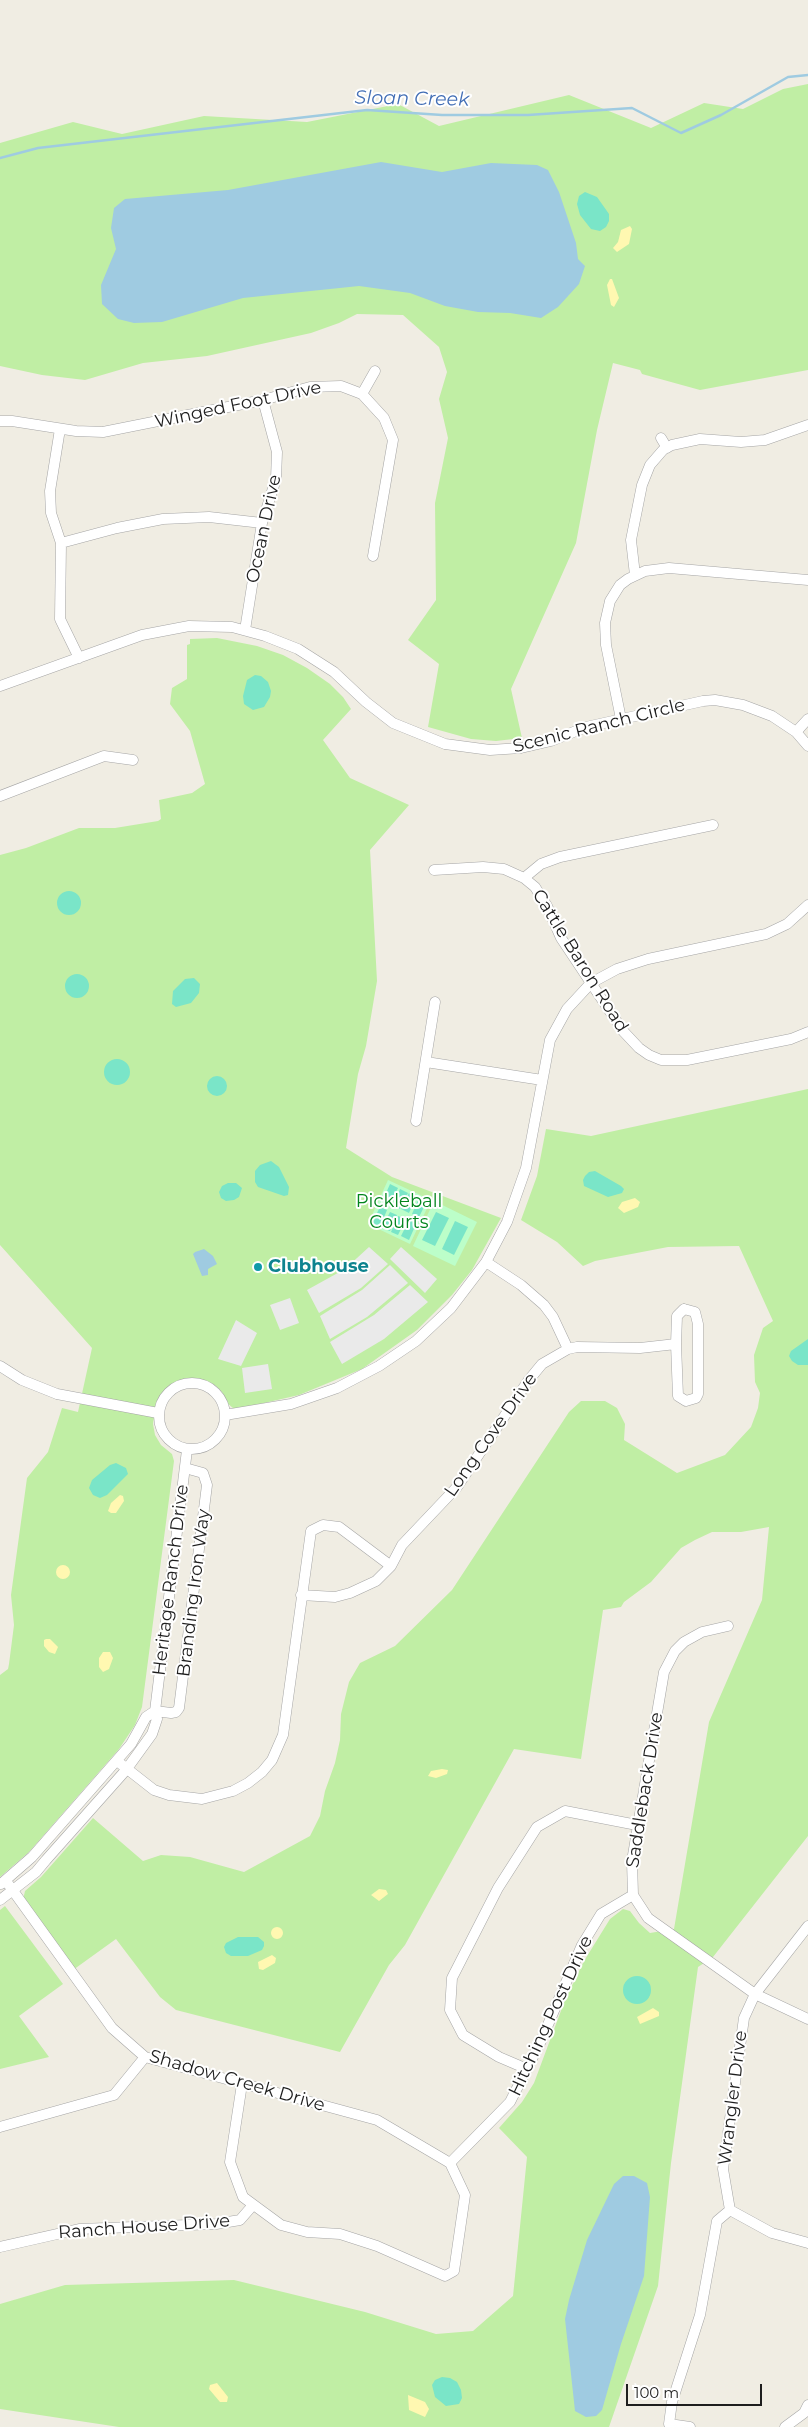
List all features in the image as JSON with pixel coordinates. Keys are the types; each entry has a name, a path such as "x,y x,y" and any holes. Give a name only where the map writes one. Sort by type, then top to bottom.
{"street":[{"path":"362,394 375,371"},
{"name":"Winged Foot Drive","path":"0,421 12,421 60,429 103,432 263,400 310,387 340,386 362,394 384,418 392,440 374,556"},
{"name":"Ocean Drive","path":"245,630 262,523 276,479 277,452 263,400"},
{"path":"635,575 631,540 642,485 650,466 667,448 700,439 740,442 765,440 808,425"},
{"path":"60,429 50,491 50,513 62,543 60,619 79,658"},
{"path":"661,438 667,448"},
{"path":"62,543 118,528 163,519 209,517 262,523"},
{"path":"621,719 606,645 605,623 607,610 615,592 635,575 645,571 669,568 808,580"},
{"name":"Scenic Ranch Circle","path":"0,686 142,635 174,628 206,626 245,630 298,649 334,672 366,702 394,723 445,744 490,750 520,748 551,741 586,727 715,700 759,709 796,732 808,746"},
{"path":"796,732 808,719"},
{"path":"0,796 104,756 133,760"},
{"path":"524,878 541,864 560,857 713,825"},
{"name":"Cattle Baron Road","path":"434,870 493,868 504,869 524,878 541,896 561,938 630,1040 649,1055 661,1060 687,1060 791,1038 808,1032"},
{"path":"225,1415 268,1409 320,1395 337,1388 379,1366 416,1341 451,1308 486,1262 507,1222 522,1182 531,1147 550,1040 570,1004 591,983 617,969 648,958 766,934 787,924 808,905"},
{"path":"416,1121 436,1002"},
{"path":"426,1062 542,1080"},
{"path":"486,1262 521,1286 544,1305 553,1317 568,1349"},
{"path":"690,1309 698,1317 698,1388 696,1398 691,1400 686,1401 678,1396 676,1344 677,1316 684,1310 690,1309"},
{"name":"Long Cove Drive","path":"301,1595 335,1597 350,1593 376,1581 391,1566 402,1545 457,1487 535,1370 542,1364 577,1346 640,1348 676,1344"},
{"path":"0,1366 22,1380 57,1394 158,1413"},
{"path":"198,1383 208,1387 217,1394 223,1404 225,1415 221,1434 214,1441 206,1447 187,1450 177,1447 162,1433 158,1413 161,1402 167,1393 176,1386 198,1383"},
{"name":"Heritage Ranch Drive","path":"0,1900 36,1872 126,1770 152,1734 157,1719 155,1711 187,1450"},
{"name":"Branding Iron Way","path":"155,1711 171,1713 176,1712 179,1708 206,1495 206,1478 203,1473 185,1468"},
{"path":"117,1761 126,1770 154,1790 169,1795 202,1799 233,1791 248,1783 262,1772 278,1748 286,1722 308,1539 311,1531 323,1525 339,1527 391,1566"},
{"name":"Saddleback Drive","path":"728,1626 695,1635 680,1647 668,1661 661,1685 637,1825 631,1873 633,1895 648,1918 755,1994 808,2019"},
{"path":"3,1882 32,1857 117,1761 137,1736 146,1717 155,1711"},
{"path":"527,2069 499,2056 463,2035 450,2010 452,1978 498,1888 537,1827 565,1811 637,1825"},
{"name":"Shadow Creek Drive","path":"3,1882 12,1891 112,2028 145,2057 376,2120 450,2163"},
{"name":"Hitching Post Drive","path":"450,2163 510,2102 541,2041 582,1945 601,1914 633,1895"},
{"name":"Wrangler Drive","path":"730,2210 722,2169 744,2018 755,1994 808,1926"},
{"path":"0,2127 114,2095 145,2057"},
{"path":"242,2084 230,2162 243,2197 281,2225 307,2232 340,2234 378,2246 445,2276 454,2271 465,2195 450,2163"},
{"name":"Ranch House Drive","path":"0,2247 79,2229 216,2224 240,2220 253,2205"},
{"path":"690,2427 669,2424 672,2402 700,2315 717,2221 730,2210 772,2233 808,2243"},
{"path":"785,2427 804,2413 808,2406"}],"green space":[{"path":"808,84 808,370 700,390 642,374 640,370 613,363 597,430 576,543 511,689 522,738 496,741 471,739 428,727 439,664 408,640 436,600 435,503 448,438 439,399 447,372 439,347 403,315 357,314 311,333 207,356 143,363 85,380 42,375 0,366 0,143 73,122 122,134 204,116 307,122 398,104 439,126 569,95 651,128 704,103 743,109 783,89"},
{"path":"585,192 597,197 609,214 609,221 606,227 600,231 591,229 580,215 577,204 579,196"},
{"path":"217,638 257,646 283,655 307,668 330,684 343,697 351,709 323,740 350,778 409,805 370,850 377,981 366,1046 358,1074 346,1148 392,1177 501,1218 472,1270 452,1295 417,1330 362,1369 299,1395 238,1409 233,1408 227,1403 222,1392 216,1386 206,1381 195,1379 173,1383 159,1397 156,1403 153,1424 155,1435 161,1445 172,1454 174,1461 142,1707 135,1725 119,1749 29,1852 0,1877 0,1675 8,1669 9,1664 14,1625 11,1595 27,1478 48,1452 62,1408 78,1412 92,1348 0,1245 0,855 26,848 79,828 115,828 158,821 161,819 159,800 192,793 205,784 190,731 170,704 172,688 187,679 187,645 190,644 190,639"},
{"path":"255,675 261,676 268,682 271,691 264,707 253,710 244,704 243,696 247,680"},
{"path":"69,891 78,894 81,903 78,912 69,915 60,912 57,903 60,894"},
{"path":"72,974 82,974 89,981 89,991 82,998 72,998 65,991 65,981"},
{"path":"194,978 200,984 199,993 191,1003 176,1007 172,1004 173,991 185,979"},
{"path":"117,1059 126,1063 130,1072 126,1081 117,1085 108,1081 104,1072 108,1063"},
{"path":"217,1076 224,1079 227,1086 224,1093 217,1096 210,1093 207,1086 210,1079"},
{"path":"808,1089 808,1836 713,1957 698,1967 671,2163 658,2286 609,2427 119,2427 0,2409 0,2304 65,2285 234,2280 365,2312 436,2334 473,2331 513,2296 527,2157 499,2128 522,2102 534,2083 565,2000 584,1961 610,1919 623,1909 630,1911 650,1933 674,1929 709,1722 762,1600 769,1527 741,1532 712,1532 695,1540 681,1548 651,1582 624,1602 621,1607 603,1610 581,1759 514,1749 405,1945 389,1965 340,2052 176,2010 160,1997 116,1939 73,1970 23,1900 25,1891 41,1877 93,1818 143,1861 161,1855 190,1857 244,1872 310,1836 320,1816 325,1791 335,1763 340,1740 341,1714 349,1682 360,1663 395,1646 452,1590 569,1412 581,1401 605,1401 617,1408 625,1424 624,1440 677,1473 725,1455 751,1427 758,1408 760,1393 755,1382 754,1355 763,1328 773,1321 739,1246 668,1247 595,1261 583,1266 557,1242 521,1220 537,1176 546,1129 591,1136"},
{"path":"271,1161 279,1167 289,1187 288,1195 284,1196 258,1187 255,1182 255,1171 260,1165"},
{"path":"595,1171 621,1186 624,1189 622,1193 608,1197 584,1186 583,1180 585,1176 589,1172"},
{"name":"Pickleball Courts","path":"388,1180 431,1200 410,1244 368,1224"},
{"path":"228,1183 236,1183 242,1188 239,1197 226,1201 221,1198 219,1192 222,1186"},
{"path":"390,1184 398,1188 390,1204 383,1200"},
{"path":"400,1189 408,1193 400,1209 393,1205"},
{"path":"409,1193 416,1197 409,1213 401,1209"},
{"path":"419,1198 427,1201 419,1217 412,1214"},
{"path":"434,1201 477,1222 455,1266 413,1246"},
{"path":"380,1207 387,1210 380,1227 372,1223"},
{"path":"390,1212 397,1215 390,1231 382,1228"},
{"path":"436,1212 449,1218 435,1246 422,1240"},
{"path":"398,1216 406,1219 398,1235 391,1232"},
{"path":"409,1220 416,1224 409,1240 401,1236"},
{"path":"455,1221 468,1227 454,1255 442,1249"},
{"path":"808,1339 808,1365 798,1365 789,1356 791,1351"},
{"path":"116,1463 126,1468 128,1474 107,1495 100,1498 93,1495 89,1488 92,1480 110,1465"},
{"path":"5,1906 63,1984 19,2016 49,2057 0,2069 0,1910"},
{"path":"238,1937 258,1937 264,1942 264,1946 262,1950 248,1956 231,1956 226,1953 224,1947 226,1943"},
{"path":"637,1976 647,1980 651,1990 647,2000 637,2004 627,2000 623,1990 627,1980"},
{"path":"442,2377 450,2378 457,2382 462,2398 459,2404 446,2406 435,2397 432,2385 435,2380"}],"sand":[{"path":"630,226 632,229 629,244 617,252 613,248 618,242 621,230"},
{"path":"610,279 612,279 619,298 614,307 611,305 607,285"},
{"path":"635,1198 640,1202 638,1207 624,1213 618,1208 622,1202"},
{"path":"120,1495 123,1496 124,1501 116,1513 111,1513 108,1511 111,1503"},
{"path":"63,1565 68,1567 70,1572 68,1577 63,1579 58,1577 56,1572 58,1567"},
{"path":"50,1639 58,1647 55,1654 49,1652 44,1646 44,1640"},
{"path":"103,1652 110,1652 113,1658 109,1669 103,1672 99,1667 99,1658"},
{"path":"448,1770 447,1774 436,1778 428,1776 431,1771"},
{"path":"379,1889 386,1890 388,1894 379,1901 371,1895"},
{"path":"279,1927 282,1928 282,1938 275,1939 272,1938 271,1931 272,1928"},
{"path":"272,1955 276,1958 275,1963 263,1970 259,1969 258,1962"},
{"path":"653,2008 659,2012 659,2016 640,2024 637,2017"},
{"path":"217,2383 228,2397 227,2402 220,2402 209,2389 210,2385"},
{"path":"408,2395 425,2402 429,2409 425,2417 409,2410"}],"shaded area":[{"path":"369,1247 388,1264 361,1288 319,1313 307,1290 345,1269"},
{"path":"401,1247 437,1279 425,1293 390,1259"},
{"path":"390,1265 408,1283 367,1317 330,1339 320,1316 362,1290"},
{"path":"410,1285 428,1302 384,1339 342,1364 330,1342 374,1315"},
{"path":"290,1298 299,1323 280,1330 270,1305"},
{"path":"236,1320 257,1333 241,1366 218,1359"},
{"path":"268,1364 272,1389 245,1393 242,1368"}],"water":[{"path":"381,162 442,172 491,163 537,165 548,170 559,192 576,243 578,259 585,266 579,284 558,307 541,318 510,313 478,312 445,306 410,293 359,286 243,298 162,322 134,323 118,319 102,304 101,285 116,249 111,228 114,208 125,199 228,190"},
{"path":"204,1249 213,1256 217,1264 208,1269 208,1275 202,1276 193,1254"},
{"path":"623,2176 634,2176 647,2183 650,2197 644,2276 621,2344 602,2410 596,2416 586,2417 575,2411 565,2319 587,2240 614,2184"}],"waterway":[{"name":"Sloan Creek","path":"0,158 38,148 367,110 442,115 528,115 632,108 681,133 721,115 788,77 808,75"}],"place":[{"name":"Clubhouse","path":"258,1267"}]}
